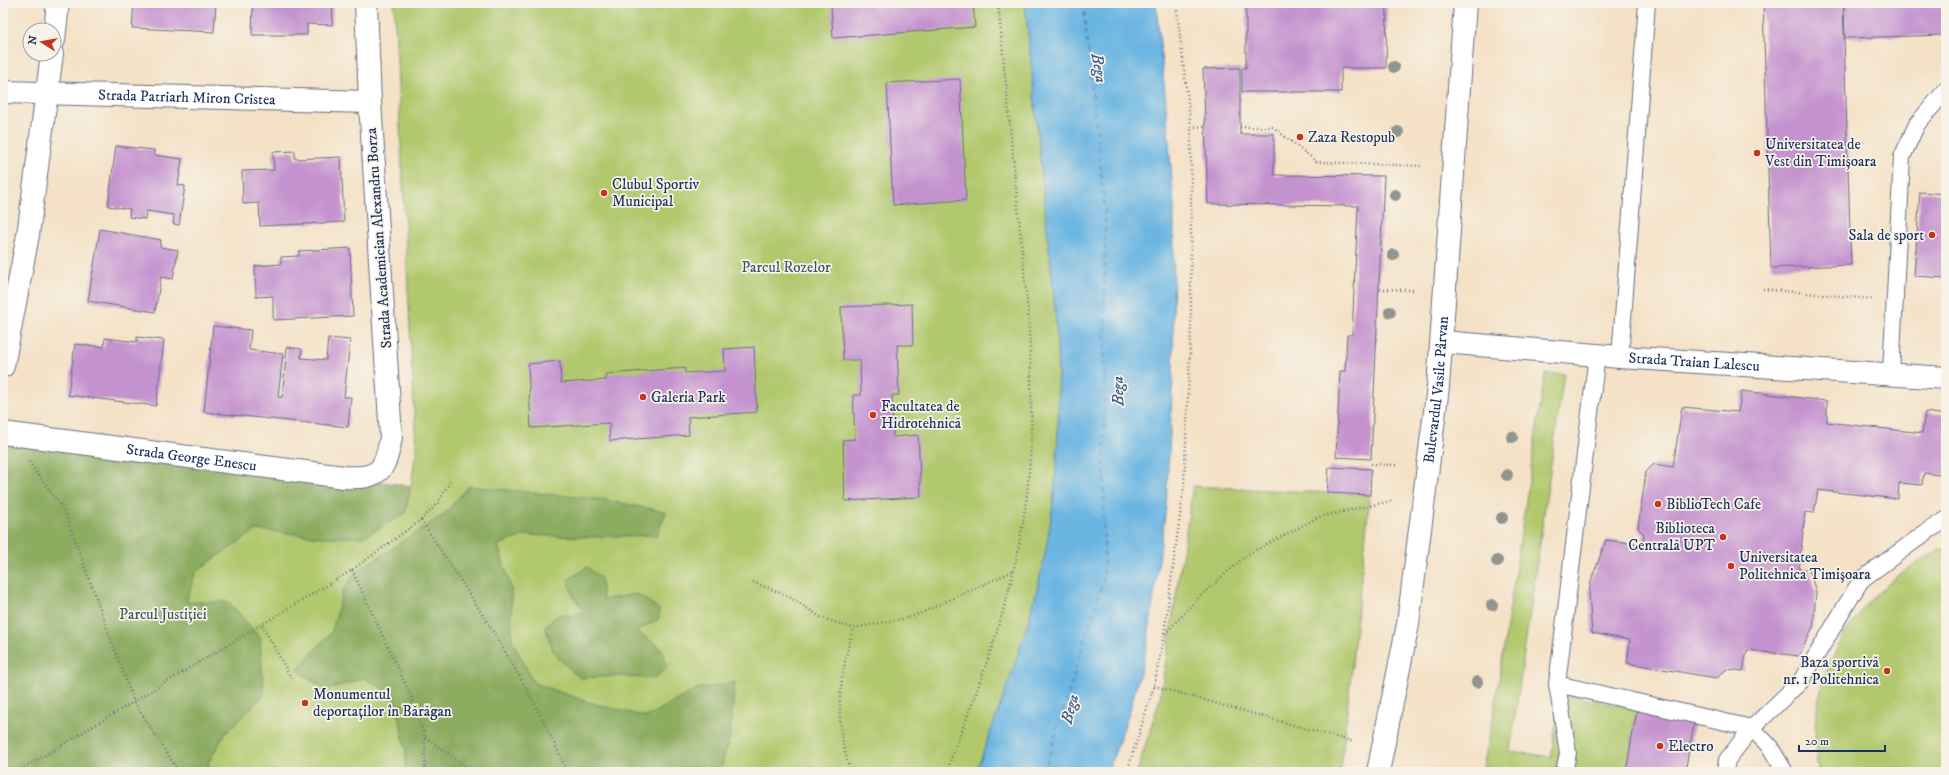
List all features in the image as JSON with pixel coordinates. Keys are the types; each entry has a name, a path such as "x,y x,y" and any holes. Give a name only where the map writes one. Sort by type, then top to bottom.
{"street":[{"path":"56,22 58,3"},
{"name":"Strada Academician Alexandru Borza","path":"366,3 370,102 391,437 388,456 380,472"},
{"name":"Bulevardul Vasile Pârvan","path":"1378,772 1408,624 1442,342 1465,3"},
{"path":"3,366 28,234 51,62"},
{"name":"Strada Patriarh Miron Cristea","path":"3,92 370,102"},
{"name":"Strada Traian Lalescu","path":"1442,342 1620,357 1946,378"},
{"name":"Strada George Enescu","path":"3,433 344,477 363,478 380,472"}],"lane":[{"path":"1620,357 1646,3"},
{"path":"1891,374 1902,157 1917,124 1946,90"},
{"path":"1564,772 1568,753 1557,684 1597,355"},
{"path":"1726,772 1727,760 1752,728 1801,681 1861,580 1946,520"},
{"path":"1557,684 1752,728 1770,747 1785,772"}],"path":[{"path":"946,772 987,665 1014,570 1022,533 1028,486 1031,358 1028,311 998,3"},
{"path":"1127,772 1154,686 1164,634 1184,486 1191,329 1191,127 1176,3"},
{"path":"1191,127 1206,126"},
{"path":"1240,127 1274,127 1317,162 1421,166"},
{"path":"1380,289 1413,290"},
{"path":"1763,290 1895,302"},
{"path":"28,462 64,510 134,702 179,772"},
{"path":"1371,464 1396,465"},
{"path":"16,772 352,570 421,520 438,503 451,480"},
{"path":"1164,634 1199,597 1248,554 1319,517 1391,501"},
{"path":"421,520 499,641 543,720 567,772"},
{"path":"352,570 408,692 425,737 425,772"},
{"path":"753,582 788,596 822,618 853,628 912,617 1014,570"},
{"path":"262,625 293,681"},
{"path":"852,772 849,768 841,738 840,699 847,652 853,628"},
{"path":"1154,686 1354,742"},
{"path":"425,737 474,772"}],"green space":[{"path":"394,3 1025,3 1055,309 1058,366 1057,452 1048,538 1035,598 1017,656 976,772 3,772 3,433 411,486 416,450"},
{"path":"1545,374 1564,374 1510,751 1551,757 1560,694 1637,709 1626,772 1482,772 1493,719"},
{"name":"Parcul Justiției","path":"4,442 328,475 411,486 405,514 363,537 323,537 257,530 196,571 186,602 229,602 260,638 264,695 225,734 208,763 211,772 3,772"},
{"path":"469,486 605,500 666,512 657,535 589,537 525,535 498,545 511,588 512,640 534,683 588,702 646,717 697,689 735,682 730,735 720,772 405,772 406,752 394,694 364,678 326,690 297,670 332,631 343,590 356,572 443,515"},
{"path":"1193,486 1370,495 1343,749 1339,772 1137,772 1160,698"},
{"name":"Baza sportivă nr. 1 Politehnica","path":"1946,548 1946,772 1818,772 1815,731 1820,695 1834,654 1844,635 1856,617 1886,586 1918,562"},
{"path":"587,567 601,578 603,600 637,594 659,609 659,619 636,631 661,648 668,667 654,679 619,676 580,678 554,654 545,626 559,614 573,616 584,610 574,598 568,580"}],"water":[{"name":"Bega","path":"1025,3 1156,3 1174,207 1173,378 1166,508 1147,647 1129,713 1108,772 976,772 1017,656 1035,598 1048,538 1057,452 1058,366 1055,309"}],"building":[{"path":"134,3 216,3 214,32 132,28"},
{"path":"253,3 333,3 332,25 307,24 307,35 252,35"},
{"path":"831,3 973,3 975,27 833,38"},
{"path":"1246,3 1387,3 1386,68 1341,68 1341,92 1242,92 1242,68 1246,68"},
{"path":"1763,3 1843,3 1851,265 1771,268"},
{"path":"1844,3 1946,3 1946,35 1845,38"},
{"path":"1240,68 1240,134 1274,134 1274,175 1384,176 1371,459 1336,457 1340,371 1345,371 1347,335 1352,335 1358,206 1208,204 1203,69"},
{"path":"960,79 966,200 893,205 887,83"},
{"path":"116,146 154,150 154,155 182,159 178,185 185,186 179,225 173,224 174,215 146,211 145,219 129,217 130,209 108,206"},
{"path":"295,151 295,159 341,157 344,222 260,226 259,203 243,204 242,171 274,170 273,152"},
{"name":"Sala de sport","path":"1920,192 1946,194 1946,278 1914,276"},
{"path":"100,229 161,240 160,247 178,250 173,279 161,277 155,312 88,301"},
{"path":"350,248 353,316 273,320 273,296 256,297 255,266 281,264 281,257 299,256 299,251"},
{"name":"Facultatea de Hidrotehnică","path":"912,304 913,345 897,345 899,395 892,395 893,437 918,435 921,497 845,501 843,440 855,439 853,395 861,395 860,360 843,360 841,307"},
{"path":"213,326 251,330 249,350 283,354 278,397 282,397 287,347 302,349 301,358 326,360 328,338 350,340 344,397 351,397 348,427 204,412"},
{"path":"137,337 164,340 156,406 68,395 75,344 104,347 105,338 137,342"},
{"name":"Galeria Park","path":"754,347 757,412 688,417 689,435 610,441 609,423 531,428 528,364 560,361 561,383 606,380 606,374 685,368 685,373 725,371 724,349"},
{"name":"Biblioteca Centrală UPT","path":"1742,391 1827,401 1827,422 1922,433 1925,412 1946,415 1946,476 1924,473 1922,485 1899,483 1898,499 1818,490 1814,513 1805,512 1799,570 1809,570 1816,592 1813,627 1799,656 1747,650 1743,671 1727,669 1716,678 1627,663 1630,640 1592,633 1589,593 1591,581 1606,540 1642,544 1644,534 1638,528 1646,472 1654,464 1673,467 1682,407 1738,412"},
{"path":"1329,467 1371,469 1370,495 1327,493"},
{"name":"Electro","path":"1637,709 1695,719 1685,772 1626,772"}],"ferry route":[{"path":"1044,772 1104,578 1105,210 1083,3"}],"place":[{"name":"Zaza Restopub","path":"1300,137"},
{"name":"Universitatea de Vest din Timișoara","path":"1757,153"},
{"name":"Clubul Sportiv Municipal","path":"604,193"},
{"name":"Sala de sport","path":"1932,235"},
{"name":"Galeria Park","path":"643,397"},
{"name":"Facultatea de Hidrotehnică","path":"873,415"},
{"name":"BiblioTech Cafe","path":"1658,504"},
{"name":"Biblioteca Centrală UPT","path":"1723,537"},
{"name":"Universitatea Politehnica Timișoara","path":"1731,566"},
{"name":"Baza sportivă nr. 1 Politehnica","path":"1887,671"},
{"name":"Monumentul deportaților în Bărăgan","path":"305,703"},
{"name":"Electro","path":"1660,746"}],"park label":[{"name":"Parcul Rozelor","path":"786,267"}]}
